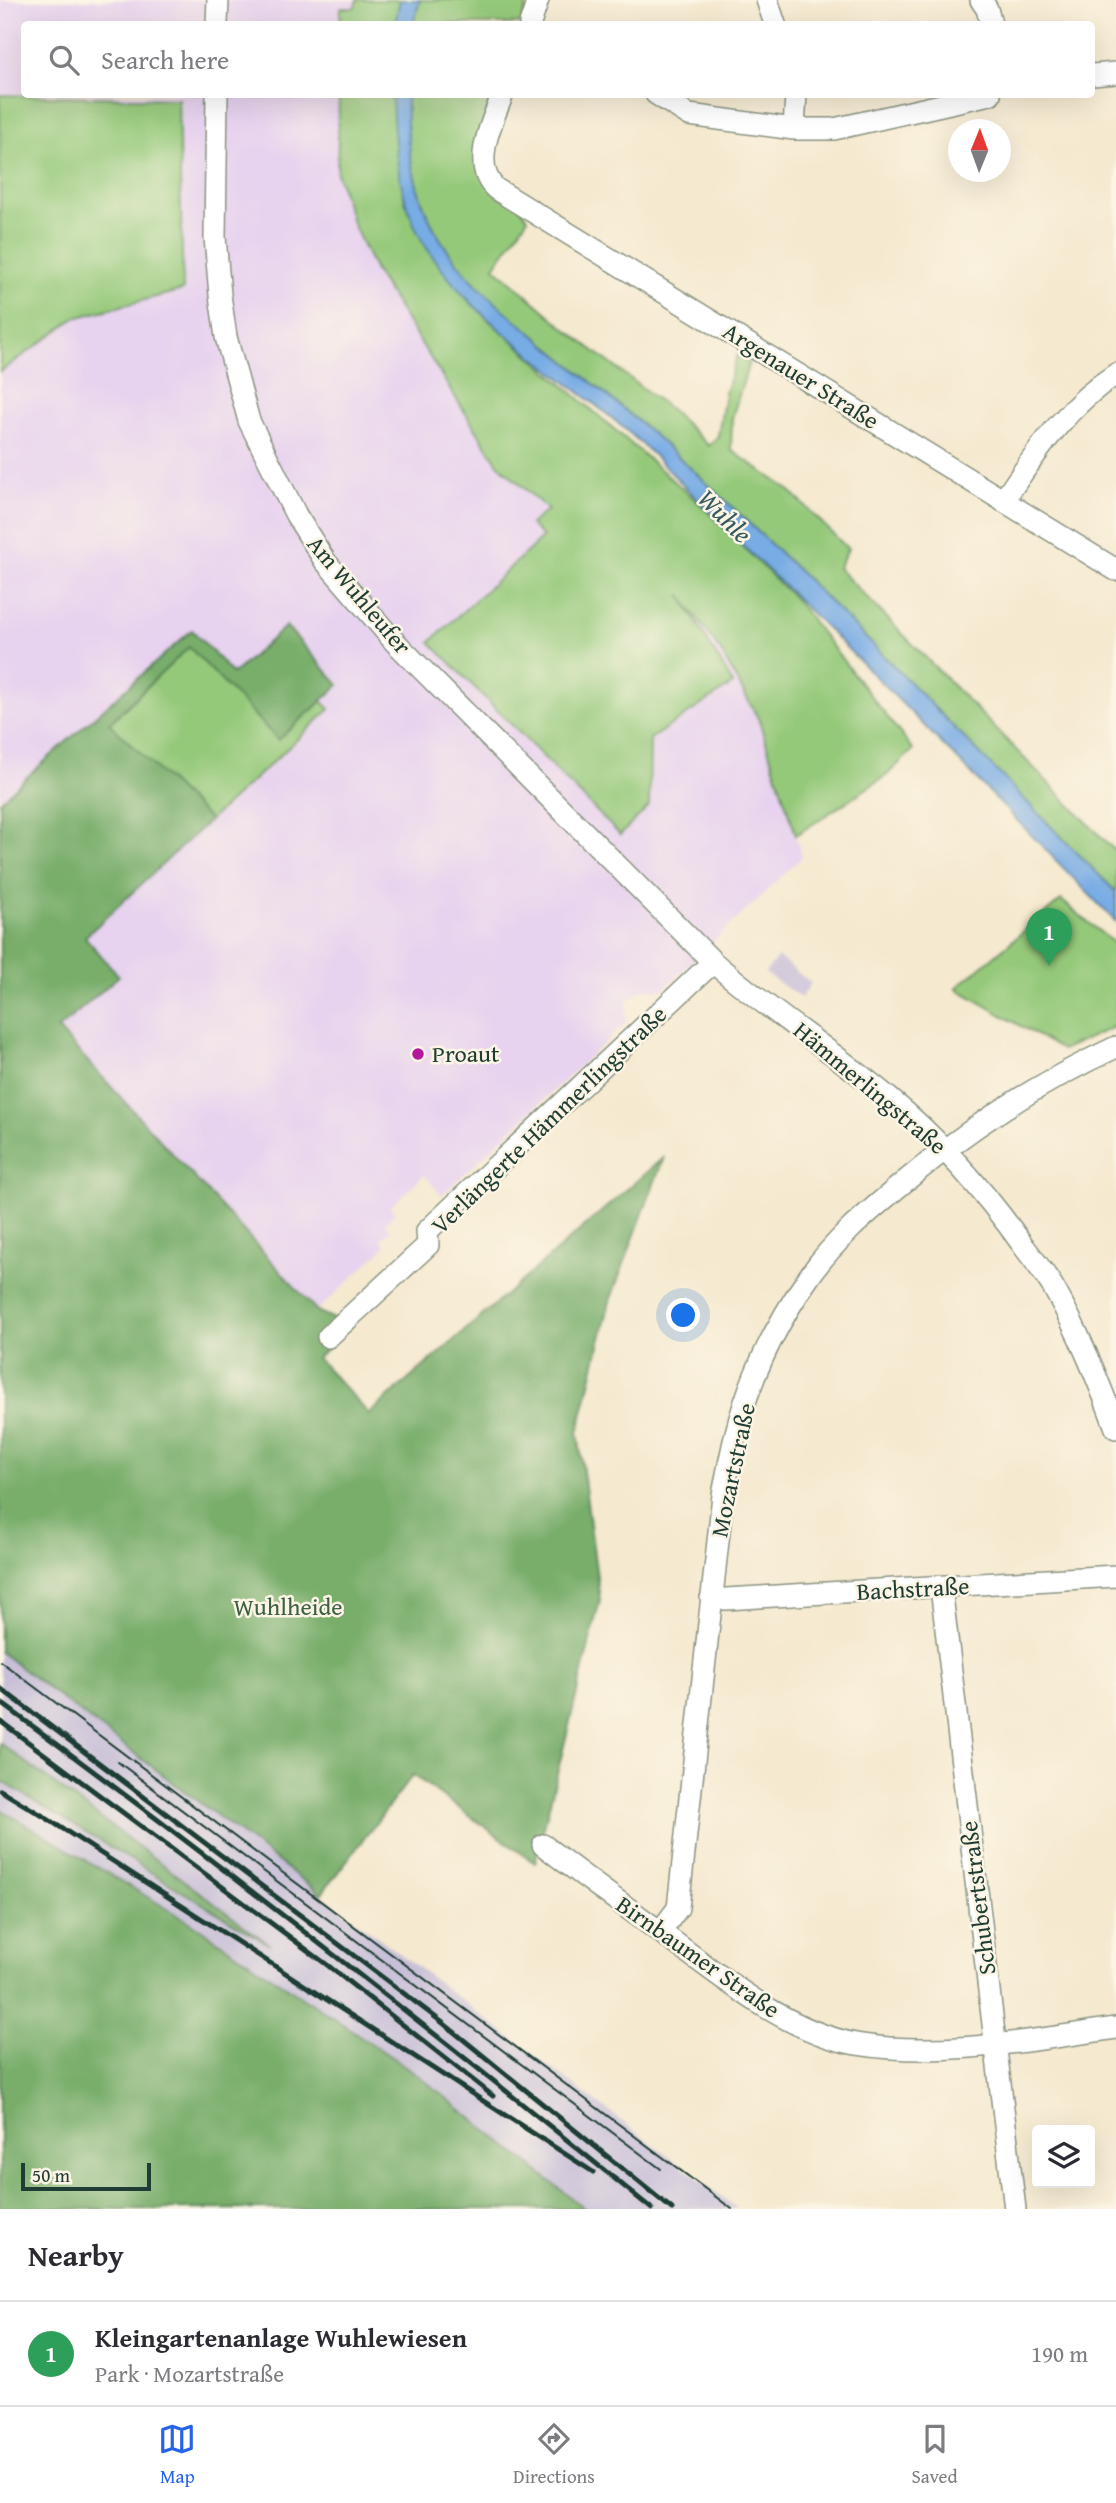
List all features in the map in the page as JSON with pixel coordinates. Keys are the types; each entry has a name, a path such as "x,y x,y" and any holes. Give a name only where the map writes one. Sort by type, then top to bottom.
{"street":[{"path":"217,21 218,0"},
{"path":"531,21 538,0"},
{"path":"766,0 774,21"},
{"path":"981,0 990,21"},
{"path":"1095,75 1116,73"},
{"name":"Am Wuhleufer","path":"217,98 215,237 226,337 249,421 296,515 325,561 393,640 708,956"},
{"name":"Argenauer Straße","path":"502,98 484,159 487,181 496,189 1116,570"},
{"path":"662,98 689,115 794,129 834,129 972,98"},
{"path":"794,129 796,98"},
{"path":"1003,501 1046,438 1070,410 1116,374"},
{"name":"Hämmerlingstraße","path":"708,956 741,986 891,1099 944,1148 1007,1222 1052,1286 1080,1339 1116,1428"},
{"name":"Verlängerte Hämmerlingstraße","path":"328,1337 428,1245 427,1231 708,956"},
{"name":"Mozartstraße","path":"660,1932 678,1908 719,1522 737,1431 757,1372 777,1330 825,1255 863,1216 944,1148 1024,1095 1116,1047"},
{"name":"Bachstraße","path":"711,1598 1116,1576"},
{"name":"Schubertstraße","path":"941,1587 1015,2209"},
{"name":"Birnbaumer Straße","path":"543,1846 735,1988 790,2020 854,2043 903,2049 995,2045 1116,2028"}],"shaded area":[{"path":"0,0 357,0 354,8 341,9 340,21 21,21 21,98 339,98 337,174 353,224 375,271 498,464 675,587 698,616 758,718 802,857 663,990 642,989 627,1002 627,1022 442,1195 424,1175 390,1207 395,1213 385,1223 391,1230 381,1239 386,1246 317,1311 58,1029 0,971"},
{"path":"778,957 811,983 801,998 765,973"},
{"path":"0,1652 738,2209 585,2209 414,2072 193,1924 0,1809 0,1780 261,1939 0,1743"}],"green space":[{"path":"357,0 400,0 396,21 340,21 341,8 354,8"},
{"path":"420,0 529,0 521,21 414,21"},
{"path":"0,95 21,95 21,98 178,99 183,290 75,318 0,372"},
{"path":"339,98 393,98 405,201 426,246 467,299 491,322 699,503 795,599 913,750 887,775 796,835 758,718 721,652 680,594 733,684 650,739 649,806 620,835 430,642 543,537 530,524 548,510 498,464 375,271 353,224 337,174"},
{"path":"407,98 494,98 477,151 528,218 494,267 567,330 671,410 709,446 718,436 725,393 737,355 749,363 732,418 731,450 789,490 848,549 838,568 1116,852 1116,892 780,553 648,430 507,313 470,278 449,252 430,221 412,168 407,132"},
{"name":"Wuhlheide","path":"286,626 339,685 278,740 189,647 109,723 210,820 85,937 119,976 58,1029 317,1311 350,1326 317,1358 369,1414 664,1157 610,1301 578,1433 600,1600 535,1863 413,1775 321,1894 0,1652 0,801 192,630 233,674"},
{"path":"189,646 278,739 322,701 330,709 210,820 109,724"},
{"path":"1061,900 1116,945 1116,1026 1062,1050 956,988"},
{"path":"0,1743 270,1945 0,1780"},
{"path":"0,1809 193,1924 414,2072 585,2209 0,2209"}],"water":[{"path":"400,0 420,0 414,21 396,21"},
{"name":"Wuhle","path":"392,98 407,98 409,150 423,204 439,237 470,278 507,313 664,444 780,553 1116,892 1116,922 662,463 607,414 496,326 447,276 426,247 409,212 399,174"}],"tram line":[{"path":"0,1661 732,2209"},
{"path":"118,1762 661,2169"}],"railway":[{"path":"0,1688 443,2023 672,2209"},
{"path":"0,1702 329,1951 652,2209"},
{"path":"0,1721 326,1964 493,2096"},
{"path":"0,1790 593,2172"}],"place":[{"name":"Kleingartenanlage Wuhlewiesen","path":"1049,966"},
{"name":"Proaut","path":"418,1054"}]}
